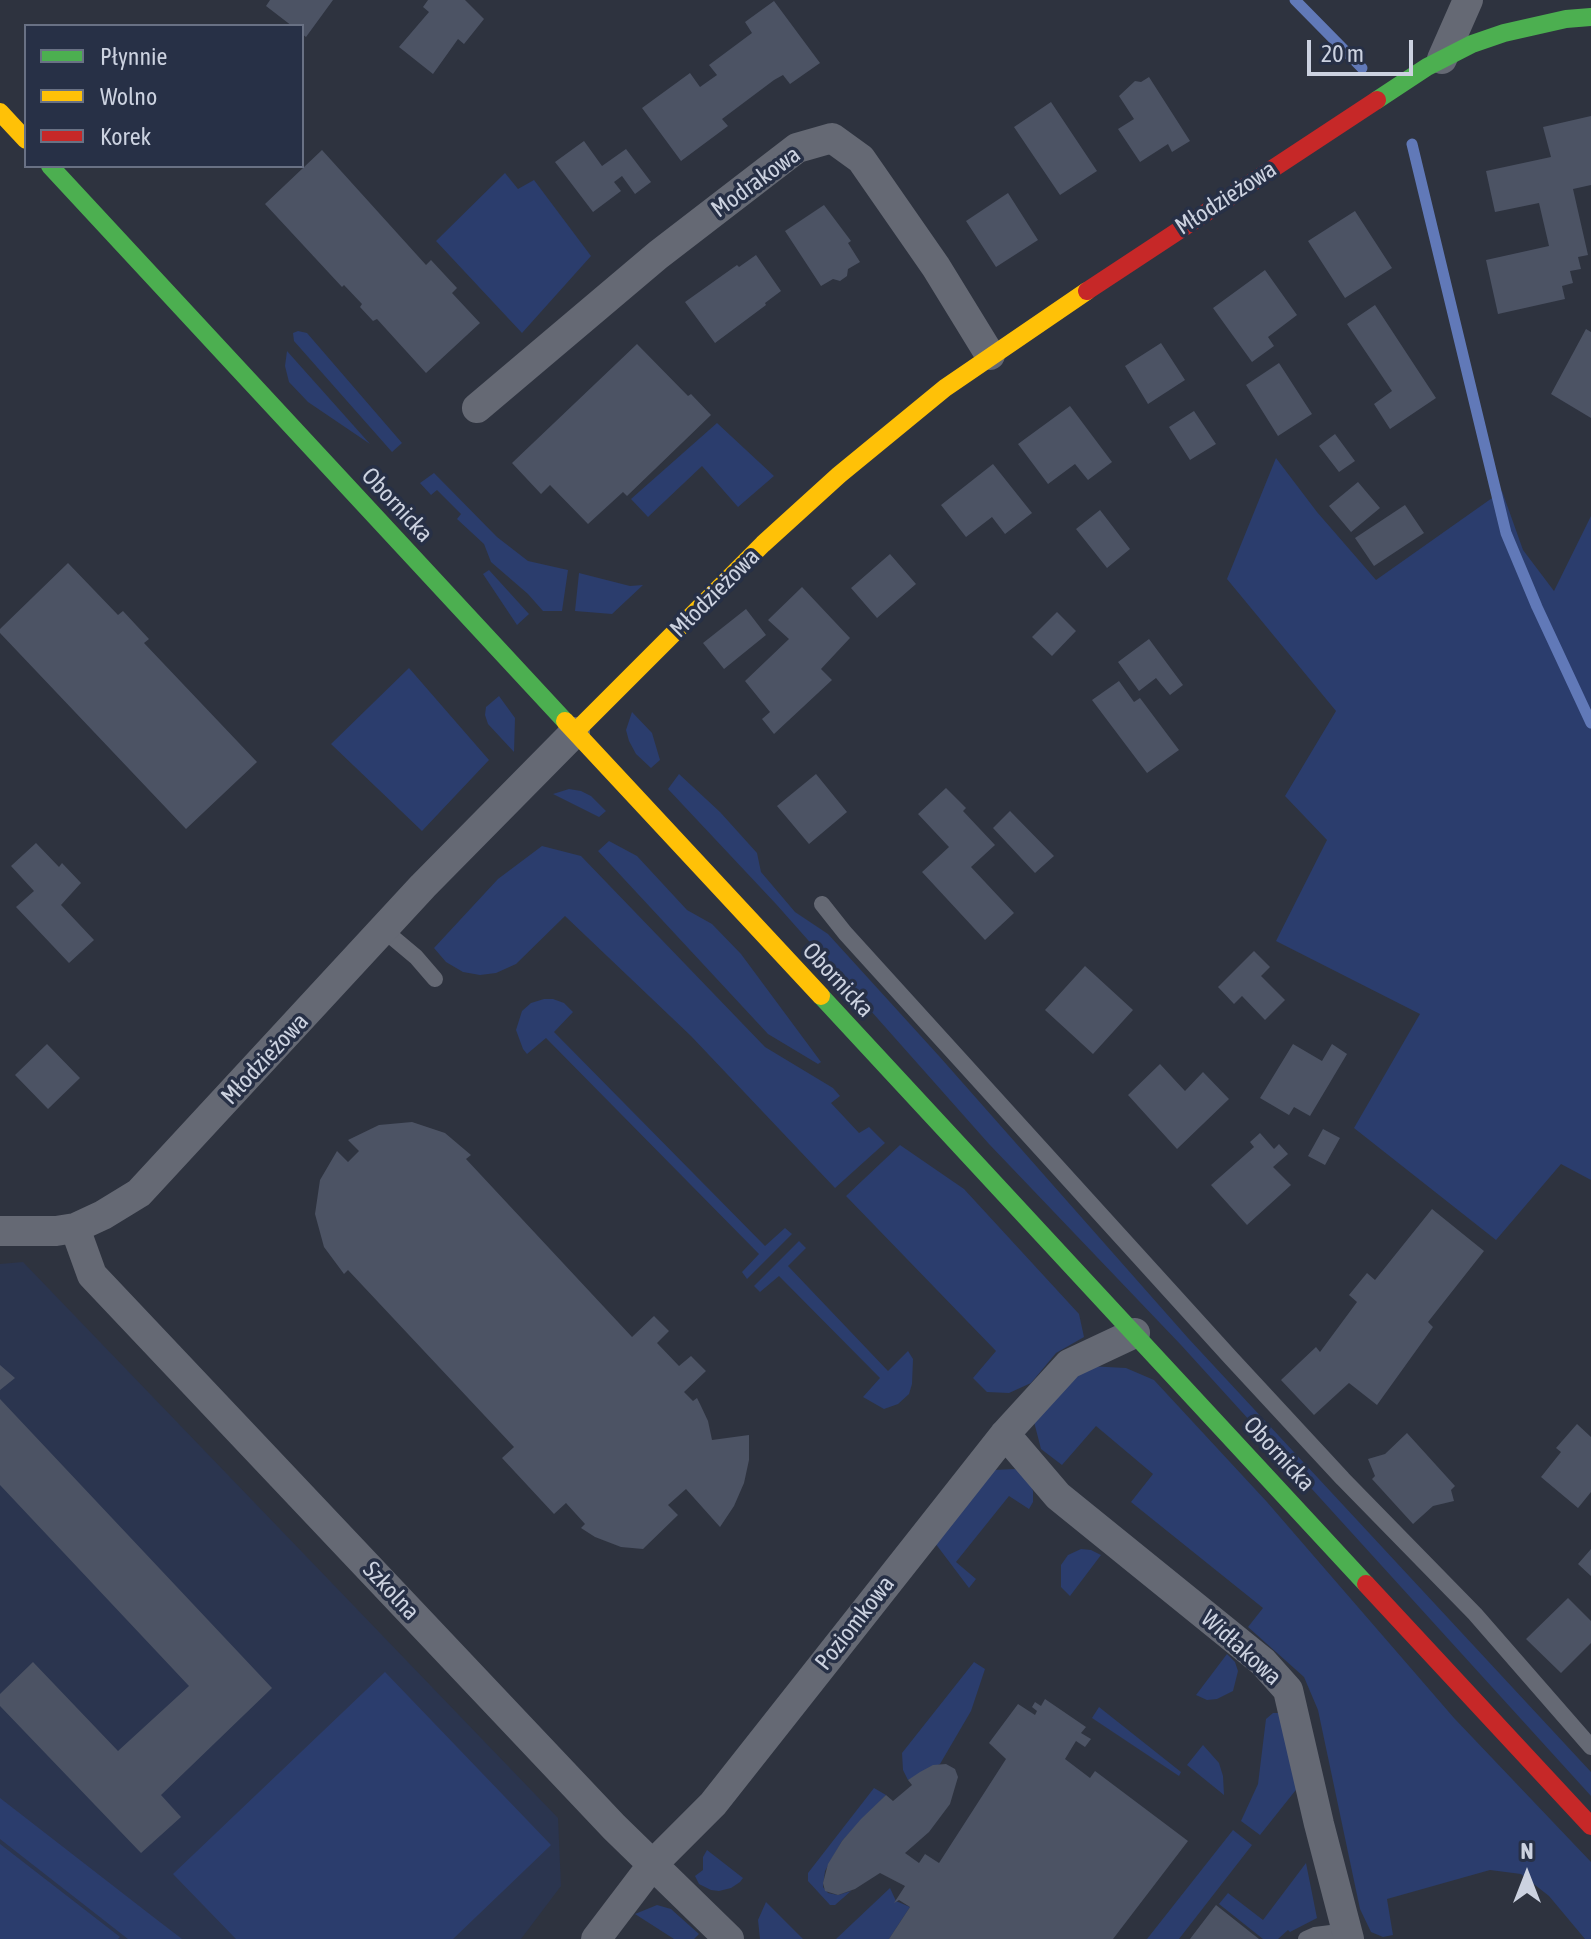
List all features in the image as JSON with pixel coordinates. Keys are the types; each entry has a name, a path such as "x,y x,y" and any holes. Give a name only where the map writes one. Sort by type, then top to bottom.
{"main road":[{"name":"Młodzieżowa","path":"575,732 763,544 839,475 990,355 1442,59 1504,33 1566,19 1591,17"},
{"path":"0,112 24,138"},
{"name":"Obornicka","path":"52,168 1591,1826"}],"street":[{"path":"1442,59 1468,0"},
{"name":"Modrakowa","path":"477,408 658,255 797,148 832,138 861,159 936,267 990,355"},
{"name":"Młodzieżowa","path":"75,1228 139,1193 385,931 423,886 575,732"},
{"path":"0,1231 75,1228"},
{"name":"Szkolna","path":"75,1228 92,1275 614,1827 729,1939"},
{"name":"Poziomkowa","path":"596,1939 653,1864 713,1804 1005,1434 1069,1364 1135,1333"},
{"name":"Widłakowa","path":"1005,1434 1058,1496 1263,1662 1288,1690 1348,1935"}],"lane":[{"path":"822,904 1230,1357 1475,1614 1591,1747"},
{"path":"385,931 416,957 435,979"},
{"path":"1306,1939 1315,1935 1348,1935"}],"shaded area":[{"path":"505,173 518,189 534,180 591,256 522,333 436,241"},
{"path":"293,333 307,333 402,443 392,452 294,341"},
{"path":"287,351 370,444 308,402 289,382 285,366"},
{"path":"717,423 774,476 738,507 702,466 648,517 631,499"},
{"path":"1276,458 1317,512 1376,580 1502,491 1523,550 1554,591 1591,516 1591,1180 1561,1164 1496,1240 1354,1128 1420,1014 1276,941 1327,840 1285,796 1336,711 1227,579"},
{"path":"434,473 497,537 528,561 568,570 562,611 543,611 491,562 484,544 457,519 461,514 437,490 431,495 420,483"},
{"path":"489,570 529,614 517,625 483,574"},
{"path":"579,573 630,586 643,585 612,614 575,611"},
{"path":"409,668 489,760 422,831 331,744"},
{"path":"499,696 515,718 514,752 488,724 485,715 486,707"},
{"path":"632,712 652,733 660,760 651,768 636,754 629,741 626,730"},
{"path":"679,774 720,812 757,853 761,872 795,912 828,934 1188,1338 1591,1772 1591,1796 1181,1345 989,1144 776,904 668,789"},
{"path":"569,789 591,796 606,811 599,817 553,794"},
{"path":"609,841 637,856 687,910 712,924 741,954 821,1062 818,1064 768,1034 598,851"},
{"path":"542,846 581,856 765,1047 833,1088 840,1096 831,1103 859,1133 869,1127 885,1143 835,1188 691,1036 565,916 516,964 496,973 480,975 463,972 446,962 434,948 498,879"},
{"path":"544,999 564,1003 573,1012 554,1032 765,1246 785,1228 792,1234 747,1279 742,1272 759,1254 546,1038 527,1054 523,1049 516,1030 522,1011 531,1003"},
{"path":"900,1145 964,1189 1079,1314 1084,1337 1056,1353 1031,1383 1009,1393 987,1392 973,1378 996,1351 846,1196"},
{"path":"799,1241 806,1248 788,1266 888,1371 908,1351 913,1359 909,1394 898,1404 884,1409 863,1397 880,1378 779,1276 760,1292 754,1286"},
{"path":"23,1262 558,1818 561,1886 521,1939 0,1939 0,1264"},
{"path":"1088,1366 1126,1368 1154,1380 1267,1502 1454,1718 1591,1862 1591,1939 1585,1939 1549,1896 1521,1874 1490,1870 1387,1899 1393,1935 1383,1937 1371,1932 1360,1909 1318,1710 1304,1677 1248,1627 1263,1608 1131,1502 1153,1474 1096,1426 1062,1465 1041,1449 1033,1418"},
{"path":"1015,1469 1028,1479 1033,1502 1029,1509 1009,1496 956,1562 976,1579 969,1588 935,1543 993,1470"},
{"path":"1081,1549 1101,1555 1070,1596 1061,1587 1061,1565 1068,1555"},
{"path":"1227,1654 1238,1671 1233,1691 1217,1699 1207,1700 1196,1695"},
{"path":"974,1662 985,1669 971,1711 940,1764 908,1780 903,1770 902,1753"},
{"path":"385,1672 551,1845 453,1939 236,1939 173,1874"},
{"path":"1099,1707 1181,1772 1179,1776 1092,1718"},
{"path":"1273,1713 1279,1713 1299,1786 1260,1835 1241,1821 1258,1784 1266,1719"},
{"path":"1203,1745 1219,1763 1224,1795 1187,1765"},
{"path":"874,1788 886,1795 842,1841 825,1871 823,1887 828,1893 838,1895 851,1891 835,1905 830,1905 808,1881 808,1873"},
{"path":"0,1798 182,1939 128,1939 0,1839"},
{"path":"1233,1830 1252,1845 1179,1939 1147,1939"},
{"path":"0,1844 120,1937 0,1939"},
{"path":"707,1850 743,1878 740,1882 719,1891 699,1884 695,1876 703,1870 703,1857"},
{"path":"1306,1863 1317,1918 1290,1932 1288,1930 1278,1939 1263,1939 1219,1904 1228,1893 1263,1920"},
{"path":"890,1888 896,1901 910,1907 889,1939 836,1939"},
{"path":"766,1902 803,1939 760,1939 758,1920"},
{"path":"657,1905 671,1909 699,1934 694,1939 674,1939 635,1914"}],"building":[{"path":"270,0 333,0 306,37 304,24 289,24 266,6"},
{"path":"428,0 465,0 484,19 464,44 458,39 433,74 399,47 429,12 423,7"},
{"path":"774,1 820,63 790,84 783,75 774,80 722,119 728,126 681,161 642,108 690,73 700,87 717,75 709,65 752,33 745,22"},
{"path":"1149,77 1190,141 1172,152 1168,144 1140,162 1118,129 1134,119 1119,96 1135,81 1141,82"},
{"path":"1051,102 1097,171 1060,195 1014,127"},
{"path":"1591,116 1591,185 1573,189 1588,255 1578,257 1581,269 1570,271 1573,283 1562,286 1565,299 1498,314 1486,260 1549,246 1539,203 1495,212 1486,171 1551,157 1543,127"},
{"path":"584,141 602,166 626,149 651,182 635,194 622,176 614,182 621,191 593,212 555,162"},
{"path":"322,150 426,265 431,260 457,288 452,293 480,323 426,373 377,319 373,321 360,307 362,304 344,285 342,287 265,204"},
{"path":"1008,193 1038,240 996,267 966,221"},
{"path":"824,205 851,241 848,243 860,262 848,269 847,276 840,281 833,279 821,286 785,231"},
{"path":"1355,211 1392,268 1345,298 1308,241"},
{"path":"756,255 781,291 715,343 685,302"},
{"path":"1265,270 1297,315 1268,337 1274,346 1252,362 1213,308"},
{"path":"1375,305 1436,398 1390,429 1374,404 1392,391 1347,324"},
{"path":"1586,329 1591,332 1591,418 1551,394"},
{"path":"1161,343 1185,380 1148,404 1125,366"},
{"path":"637,344 711,415 627,496 623,492 588,524 550,485 541,494 512,463"},
{"path":"1279,363 1312,414 1278,436 1246,385"},
{"path":"1070,406 1112,462 1088,480 1075,464 1048,484 1018,444"},
{"path":"1194,411 1216,444 1190,460 1169,427"},
{"path":"1335,434 1355,461 1339,472 1319,446"},
{"path":"993,464 1032,513 1005,534 992,517 966,537 941,505"},
{"path":"1358,482 1380,508 1351,532 1329,506"},
{"path":"1405,505 1424,533 1374,566 1355,538"},
{"path":"1100,510 1130,549 1107,568 1076,529"},
{"path":"890,554 916,584 877,618 851,588"},
{"path":"68,563 118,615 123,611 149,639 144,643 257,762 186,829 0,633 0,629"},
{"path":"802,587 850,638 821,669 832,680 774,734 762,719 770,712 745,681 789,639 768,620"},
{"path":"746,609 766,635 724,669 703,643"},
{"path":"1057,612 1076,631 1052,656 1032,637"},
{"path":"1149,639 1183,685 1170,695 1156,678 1139,691 1118,662"},
{"path":"1119,681 1134,702 1140,698 1179,750 1147,773 1092,700"},
{"path":"816,774 847,812 809,844 777,806"},
{"path":"946,788 995,845 971,867 1014,913 985,940 922,872 949,847 918,814"},
{"path":"1010,811 1054,856 1035,873 993,828"},
{"path":"36,843 59,867 62,863 81,883 61,905 94,940 69,963 16,907 34,891 11,866"},
{"path":"1254,951 1270,967 1261,976 1285,1000 1265,1020 1242,996 1234,1004 1218,987"},
{"path":"1085,966 1133,1010 1093,1054 1045,1010"},
{"path":"47,1044 80,1078 48,1109 15,1075"},
{"path":"1293,1044 1322,1061 1332,1044 1347,1054 1310,1116 1294,1107 1289,1115 1260,1098"},
{"path":"1160,1064 1185,1091 1203,1072 1229,1099 1177,1149 1128,1095"},
{"path":"412,1122 445,1133 471,1155 466,1159 632,1337 654,1316 669,1331 657,1343 679,1366 691,1356 706,1371 684,1392 693,1401 697,1398 708,1421 712,1440 749,1435 749,1460 744,1483 720,1527 686,1489 668,1505 678,1515 643,1549 621,1547 595,1537 581,1528 585,1524 566,1503 554,1514 502,1458 514,1447 348,1270 344,1274 324,1247 315,1214 320,1180 337,1151 348,1162 359,1151 348,1140 379,1125"},
{"path":"1323,1129 1340,1138 1325,1165 1308,1156"},
{"path":"1260,1133 1274,1149 1279,1144 1288,1154 1273,1167 1291,1185 1247,1225 1211,1185 1254,1147 1250,1142"},
{"path":"1432,1209 1484,1251 1428,1322 1433,1327 1377,1405 1349,1383 1314,1415 1281,1380 1316,1347 1320,1352 1357,1302 1349,1295 1367,1273 1375,1280"},
{"path":"0,1365 15,1378 0,1390"},
{"path":"0,1399 272,1688 161,1795 181,1817 141,1853 0,1706 0,1694 33,1662 118,1751 189,1686 0,1485"},
{"path":"1577,1424 1591,1437 1591,1492 1578,1508 1541,1477 1561,1452 1556,1448"},
{"path":"1407,1433 1455,1486 1451,1490 1454,1501 1433,1506 1413,1524 1372,1479 1375,1476 1368,1459 1385,1454"},
{"path":"1591,1549 1591,1576 1578,1564"},
{"path":"1568,1598 1591,1621 1591,1643 1561,1673 1526,1639"},
{"path":"1045,1699 1086,1727 1081,1733 1091,1739 1085,1747 1076,1741 1065,1759 1090,1778 1095,1771 1188,1841 1113,1939 889,1939 910,1907 899,1900 894,1903 905,1886 880,1873 855,1889 838,1895 825,1891 823,1883 828,1864 861,1819 886,1795 893,1801 912,1785 908,1780 920,1772 933,1765 946,1764 955,1769 958,1777 950,1804 929,1832 905,1853 919,1863 925,1854 939,1863 1006,1759 989,1743 1018,1704 1035,1715 1037,1711 1032,1707 1035,1702 1041,1706"},
{"path":"1216,1905 1259,1939 1190,1939"}],"waterway":[{"path":"1295,0 1362,68"},
{"path":"1412,144 1506,533 1591,723"}],"traffic: fast":[{"path":"1377,100 1427,67 1472,44 1504,33 1566,19 1591,17"},
{"path":"52,168 565,721"},
{"path":"821,996 1366,1584"}],"traffic: slow":[{"path":"0,112 24,138"},
{"path":"575,732 763,544 839,475 945,388 1087,291"},
{"path":"565,721 821,996"}],"traffic: jam":[{"path":"1087,291 1377,100"},
{"path":"1366,1584 1591,1826"}]}
